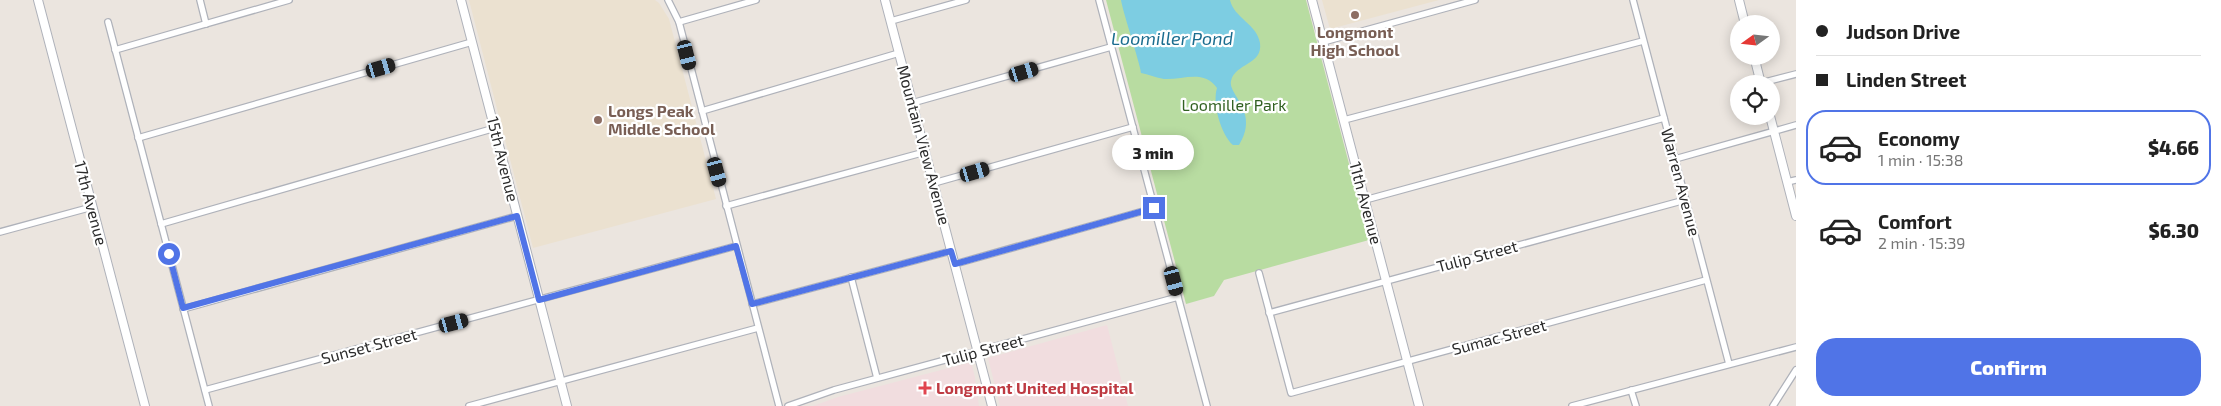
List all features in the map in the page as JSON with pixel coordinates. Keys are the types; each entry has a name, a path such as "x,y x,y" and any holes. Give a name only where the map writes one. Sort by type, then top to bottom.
{"street":[{"name":"17th Avenue","path":"38,0 145,406"},
{"path":"200,0 206,24"},
{"path":"115,50 289,0"},
{"name":"15th Avenue","path":"462,0 567,406"},
{"path":"668,0 679,22 779,406"},
{"path":"679,22 756,0"},
{"name":"Mountain View Avenue","path":"885,0 992,406"},
{"path":"891,21 966,0"},
{"path":"1099,0 1207,406"},
{"name":"11th Avenue","path":"1312,0 1419,406"},
{"path":"1323,42 1475,0"},
{"name":"Warren Avenue","path":"1632,0 1728,364"},
{"path":"1739,0 1743,15"},
{"path":"108,22 209,406"},
{"path":"1344,120 1643,41"},
{"path":"138,138 472,42"},
{"path":"912,103 1112,47"},
{"path":"702,111 899,53"},
{"path":"1780,78 1796,74"},
{"path":"1365,200 1664,118"},
{"path":"1772,125 1796,216"},
{"path":"1674,159 1796,125"},
{"path":"161,224 495,128"},
{"path":"934,183 1133,128"},
{"path":"726,206 926,152"},
{"path":"1787,182 1796,180"},
{"name":"Tulip Street","path":"1269,313 1685,200"},
{"path":"0,232 92,207"},
{"path":"955,264 1154,208"},
{"path":"183,308 517,216"},
{"name":"Sunset Street","path":"205,390 736,246"},
{"path":"752,304 951,251"},
{"path":"1258,273 1269,313"},
{"path":"851,277 877,378"},
{"name":"Sumac Street","path":"1269,313 1291,393 1706,280"},
{"name":"Tulip Street","path":"788,406 834,390 1178,297"},
{"path":"469,406 758,328"},
{"path":"1572,406 1796,347"},
{"path":"1773,406 1796,370"},
{"path":"1631,390 1636,406"}],"shaded area":[{"name":"Longs Peak Middle School","path":"469,0 655,0 659,3 669,19 716,199 533,248"},
{"name":"Longmont High School","path":"1322,0 1439,0 1330,29"},
{"path":"1107,325 1128,406 1000,406 988,358"},
{"name":"Longmont United Hospital","path":"968,363 972,365 979,406 813,406 838,397"}],"green space":[{"name":"Loomiller Park","path":"1106,0 1306,0 1369,240 1224,280 1214,296 1186,304"}],"water":[{"name":"Loomiller Pond","path":"1121,0 1230,0 1236,12 1255,31 1260,43 1260,50 1257,56 1238,71 1231,81 1231,86 1245,114 1245,133 1239,145 1233,145 1221,127 1216,102 1217,88 1212,82 1200,77 1164,79 1141,73"}],"place":[{"name":"Longmont High School","path":"1355,15"},
{"name":"Longs Peak Middle School","path":"598,120"},
{"name":"Longmont United Hospital","path":"925,388"}],"route":[{"path":"169,254 183,308 517,216 539,300 736,246 752,304 951,251 955,264 1154,208"}]}
